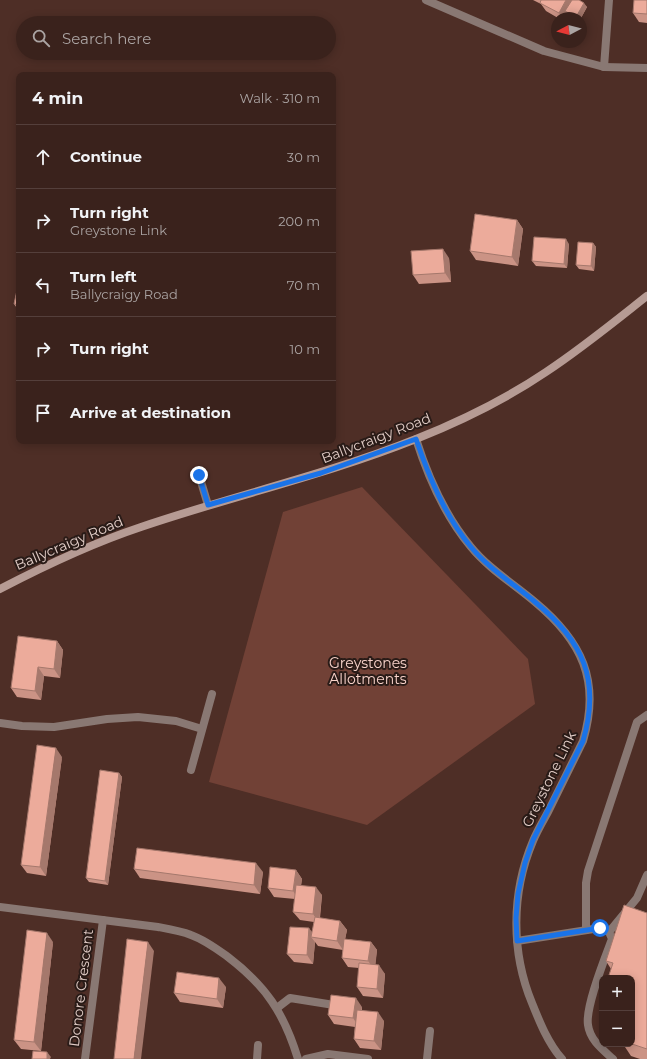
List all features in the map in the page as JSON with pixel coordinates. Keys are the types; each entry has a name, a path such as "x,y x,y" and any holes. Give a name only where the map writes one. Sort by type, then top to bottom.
{"main road":[{"name":"Ballycraigy Road","path":"0,589 81,550 140,527 208,505 321,473 416,439 474,413 505,397 546,372 584,345 647,296"}],"street":[{"path":"426,0 544,51 604,67 647,68"},
{"path":"604,67 608,0"},
{"name":"Greystone Link","path":"416,439 425,468 435,490 463,537 485,562 536,602 556,621 576,646 586,673 590,706 588,724 583,741 533,840 525,863 518,894 516,918 517,941 522,971 528,994 548,1038 562,1059"},
{"path":"199,475 208,505"},
{"path":"191,770 212,694"},
{"path":"586,930 586,883 588,871 637,722 647,715"},
{"path":"0,723 22,726 54,727 107,719 138,718 176,721 202,729"},
{"path":"609,932 637,898 647,876"},
{"name":"Donore Crescent","path":"0,907 172,930 200,939 216,948 250,975 269,996 287,1027 298,1059"},
{"name":"Donore Crescent","path":"85,1059 103,920"},
{"path":"517,941 600,928 609,932 612,939 590,1003 587,1025 595,1043 612,1059"},
{"path":"277,1008 290,998 334,1005"},
{"path":"426,1059 430,1031"},
{"path":"257,1059 258,1045"},
{"path":"306,1059 328,1054 368,1059"}],"green space":[{"name":"Greystones Allotments","path":"362,487 528,659 535,704 367,825 209,782 283,512"}],"building":[{"path":"541,0 566,0 560,12 540,3"},
{"path":"572,0 579,0 584,3 579,12 565,11"},
{"path":"634,0 647,0 647,14 633,13"},
{"path":"475,214 517,220 512,257 470,251"},
{"path":"534,237 566,239 564,264 532,261"},
{"path":"578,242 593,243 591,266 576,265"},
{"path":"443,249 445,273 413,275 411,251"},
{"path":"18,636 57,641 54,669 38,667 35,691 11,688"},
{"path":"37,745 56,748 40,867 21,865"},
{"path":"100,770 119,773 105,881 86,878"},
{"path":"137,848 256,863 254,885 134,869"},
{"path":"270,867 296,870 293,891 268,888"},
{"path":"296,885 316,887 313,914 293,912"},
{"path":"624,905 647,913 647,1049 635,1045 635,975 609,975 613,963 606,961"},
{"path":"315,917 340,921 337,941 311,937"},
{"path":"290,927 309,928 307,955 287,954"},
{"path":"27,930 47,933 34,1042 14,1040"},
{"path":"127,939 148,942 134,1059 114,1059"},
{"path":"344,939 371,942 368,961 342,958"},
{"path":"359,963 379,965 377,989 357,987"},
{"path":"177,972 219,978 217,999 174,993"},
{"path":"331,995 356,998 353,1018 328,1015"},
{"path":"357,1010 378,1012 374,1041 354,1039"},
{"path":"33,1051 47,1052 47,1059 32,1059"}],"route":[{"path":"199,475 208,505 321,473 416,439 425,468 435,490 463,537 485,562 536,602 568,634 582,659 586,673 590,706 588,724 583,741 533,840 525,863 518,894 516,918 517,941 600,928"}]}
